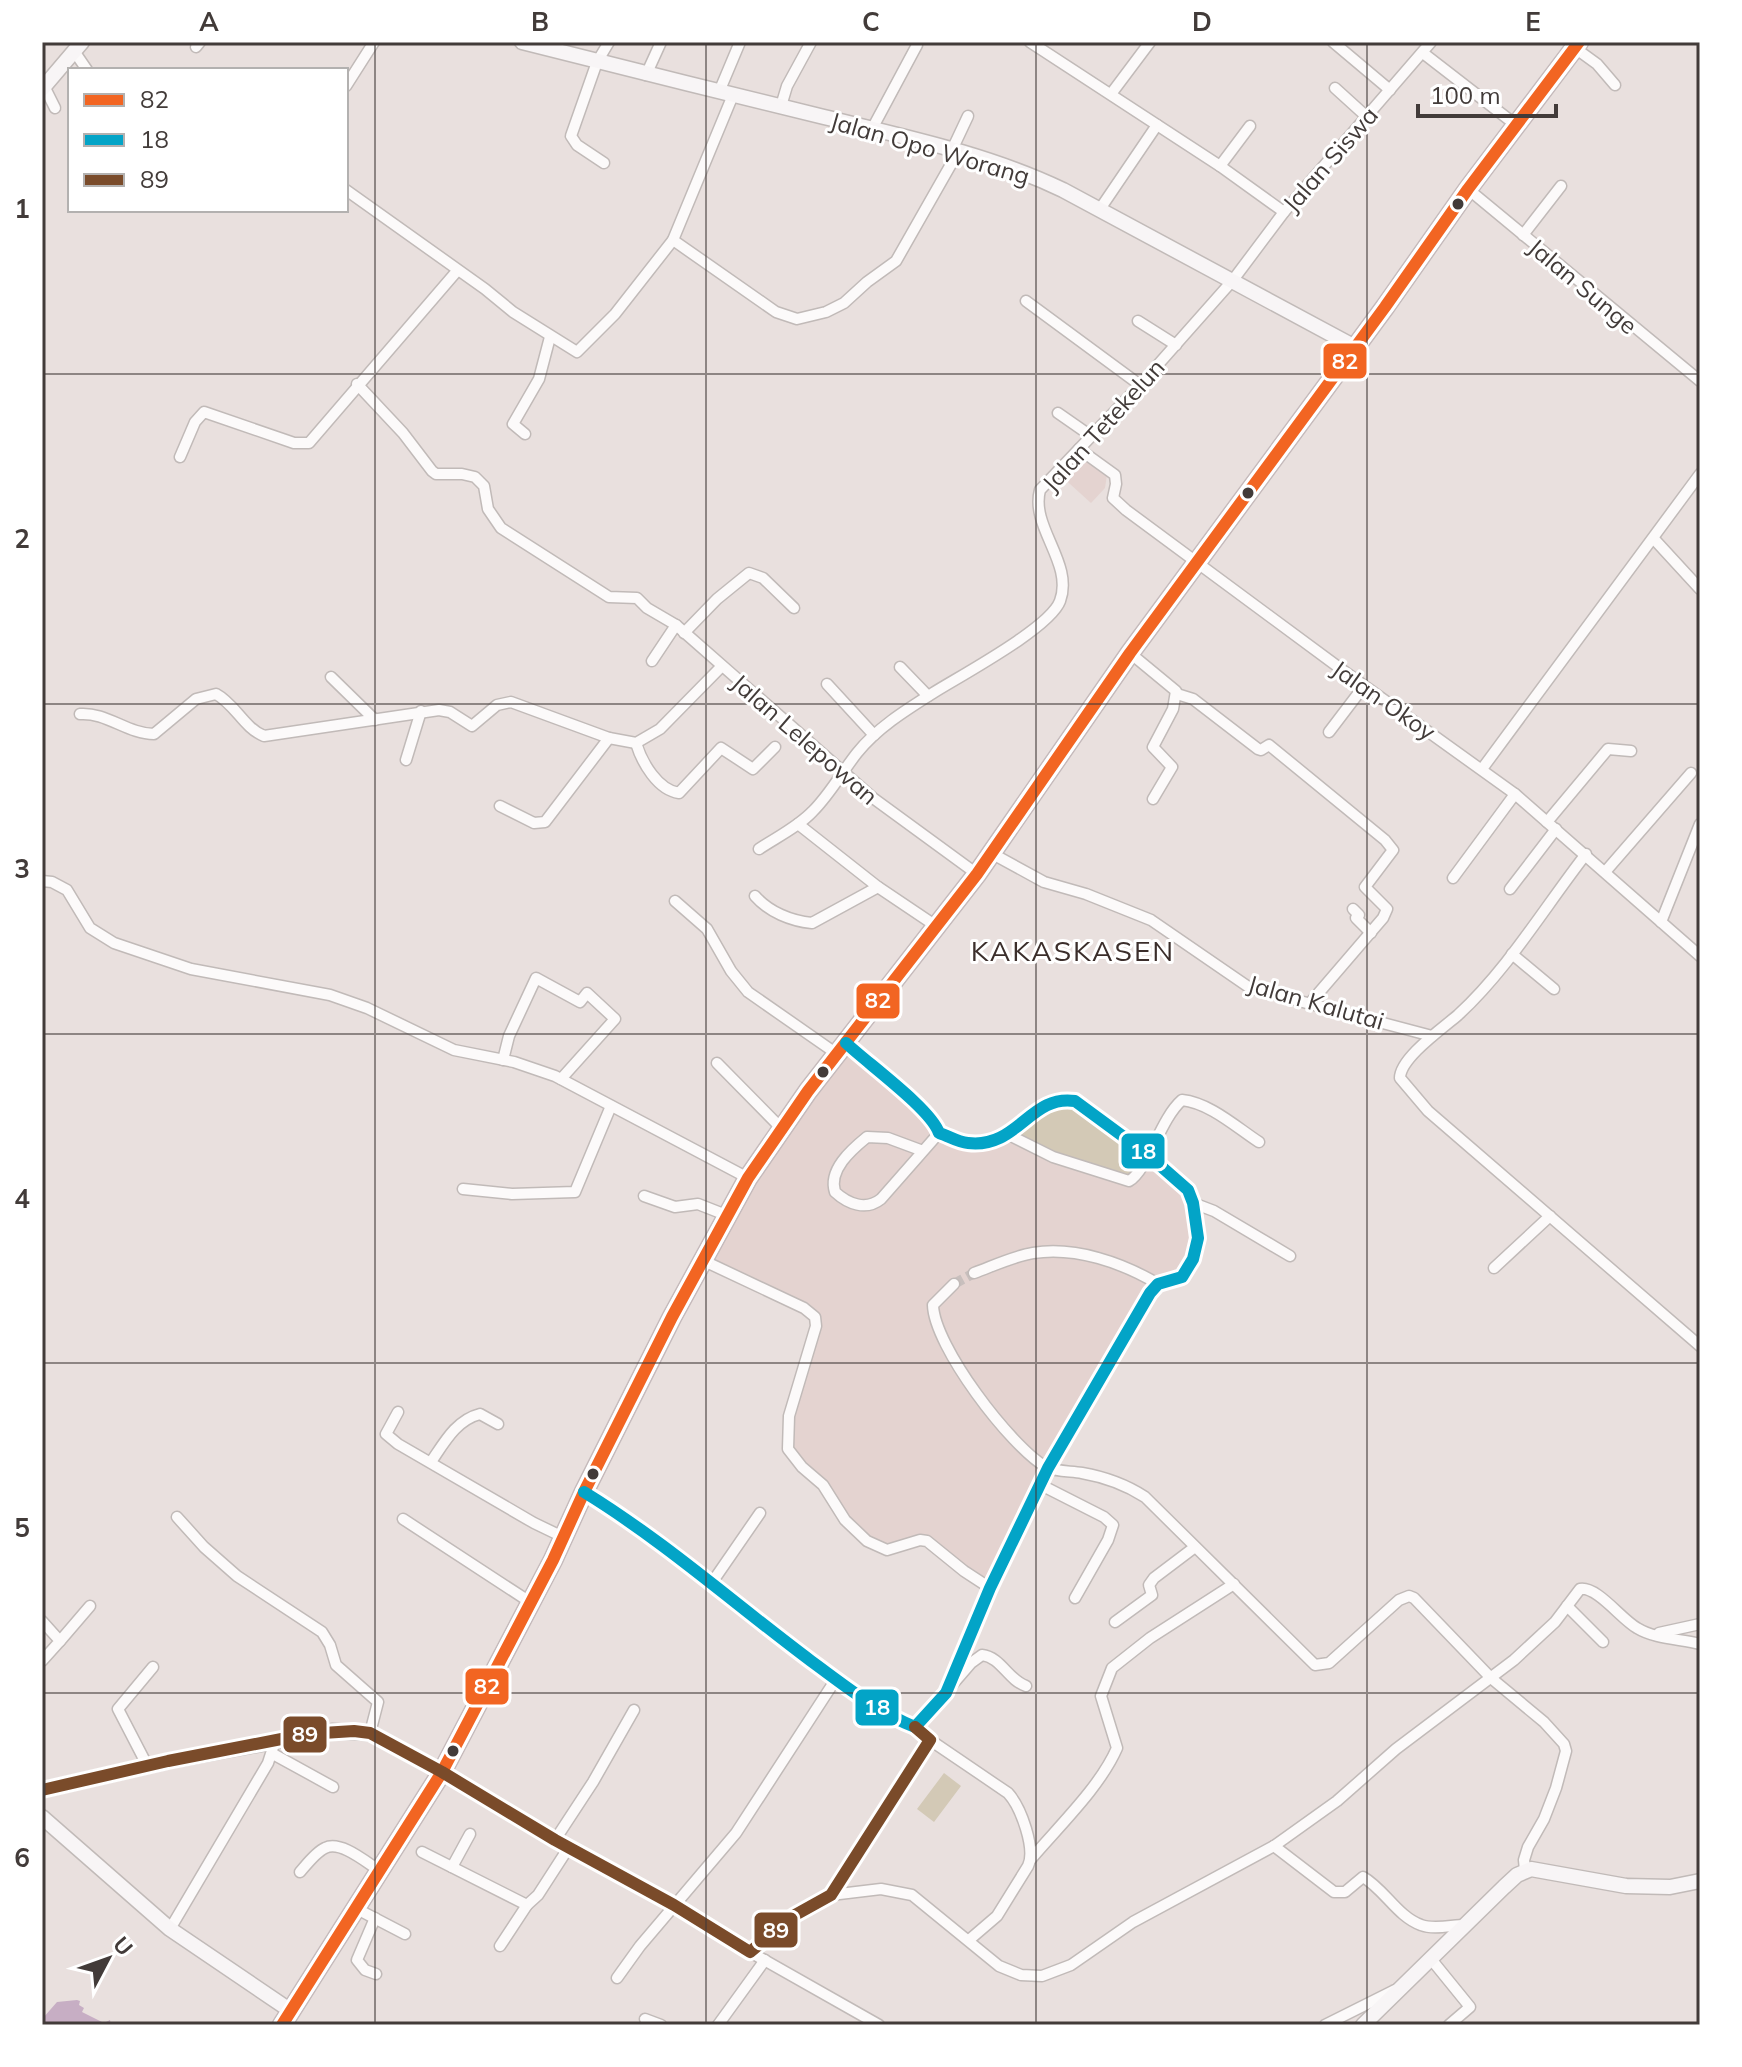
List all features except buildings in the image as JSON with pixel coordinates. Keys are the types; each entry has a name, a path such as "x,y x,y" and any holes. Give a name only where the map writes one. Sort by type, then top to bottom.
{"highway":[{"path":"286,2018 442,1772 702,1260 748,1178 842,1048 977,874 1130,653 1468,189 1577,45"}],"street":[{"path":"348,83 374,42"},
{"name":"Jalan Opo Worang","path":"522,42 872,129 1027,173 1100,209 1353,346"},
{"path":"604,163 577,145 571,136 597,62 609,42"},
{"path":"646,75 661,42"},
{"path":"348,191 550,337 577,352 615,314 673,240 726,93 740,42"},
{"path":"781,106 787,86 811,42"},
{"path":"1030,42 1220,166 1284,212"},
{"path":"1111,94 1150,42"},
{"path":"1333,42 1390,90"},
{"name":"Jalan Siswa","path":"1233,280 1284,212 1431,42"},
{"path":"872,129 917,45"},
{"path":"1577,45 1615,85"},
{"path":"55,108 43,88 78,47 86,68"},
{"path":"1423,53 1516,125"},
{"path":"1335,88 1367,117"},
{"path":"673,240 776,312 797,319 826,312 844,303 896,261 955,151 968,116"},
{"path":"1100,209 1157,125"},
{"path":"1220,166 1250,126"},
{"path":"1523,235 1561,186"},
{"name":"Jalan Sunge","path":"1468,189 1700,381"},
{"path":"180,457 195,422 204,412 294,443 309,443 457,271"},
{"name":"Jalan Tetekelun","path":"759,849 816,809 874,735 928,696 1024,635 1054,610 1061,591 1060,576 1038,510 1040,490 1140,385 1233,280"},
{"path":"1026,301 1140,385"},
{"path":"1138,321 1176,345"},
{"path":"525,434 513,424 539,379 550,337"},
{"name":"Jalan Lelepowan","path":"357,384 403,433 432,471 436,474 469,475 481,482 487,492 488,509 501,528 609,597 637,598 680,629 873,798 977,874"},
{"path":"1058,413 1091,436"},
{"name":"Jalan Okoy","path":"1079,449 1115,475 1113,493 1116,502 1515,794 1700,956"},
{"path":"1482,769 1700,474"},
{"path":"1654,539 1700,589"},
{"path":"652,661 680,629 749,573 763,578 794,608"},
{"path":"1130,653 1174,687 1177,694 1173,709 1153,743 1155,750 1173,765 1153,799"},
{"path":"80,714 98,716 154,734 196,699 216,694 229,702 254,730 264,736 421,711 444,710 472,726 497,705 511,702 609,738 636,743 660,729 721,667"},
{"path":"900,667 928,696"},
{"path":"331,677 375,720"},
{"path":"827,684 874,735"},
{"path":"1329,732 1364,686"},
{"path":"1177,694 1193,699 1258,749 1269,745 1391,847 1391,853 1365,887 1387,909 1371,933 1310,1003"},
{"path":"406,760 421,711"},
{"path":"500,806 534,823 545,822 609,738"},
{"path":"636,743 646,766 666,788 676,793 721,748 753,769 775,747"},
{"path":"1510,889 1551,825 1608,749 1631,751"},
{"path":"1605,872 1691,773"},
{"path":"1453,878 1515,794"},
{"path":"798,824 878,887 936,926"},
{"path":"1661,922 1700,824"},
{"name":"Jalan Kalutai","path":"991,853 1044,882 1086,894 1151,920 1250,988 1432,1036"},
{"path":"1586,854 1478,996 1432,1036 1401,1070 1400,1078 1428,1111 1700,1346"},
{"path":"42,881 52,882 67,890 83,921 95,933 138,952 191,969 330,995 367,1008 454,1050 503,1060 561,1079 748,1178"},
{"path":"755,896 777,913 812,923 878,887"},
{"path":"675,901 707,929 731,971 748,992 842,1048 909,1098 934,1122 939,1133 973,1144 1009,1135 1046,1104 1064,1099 1075,1101 1147,1154 1188,1190 1193,1203 1198,1238 1193,1259 1182,1277 1158,1284 1111,1262 1053,1252 1032,1253 974,1273"},
{"path":"1353,909 1359,915 1356,918 1371,933"},
{"path":"1512,954 1554,989"},
{"path":"503,1060 509,1036 536,978 580,1002 587,993 615,1019 561,1079"},
{"path":"717,1063 782,1129"},
{"path":"1009,1135 1053,1157 1129,1181 1139,1171 1171,1112 1182,1100 1222,1117 1259,1142"},
{"path":"463,1189 512,1194 573,1193 611,1106"},
{"path":"923,1151 888,1138 867,1137 835,1172 832,1180 835,1192 852,1204 864,1206 875,1203 923,1151 939,1133"},
{"path":"644,1196 675,1207 698,1204 726,1215"},
{"path":"1193,1203 1214,1211 1290,1256"},
{"path":"1494,1268 1550,1216"},
{"path":"702,1260 804,1308 815,1317 816,1326 789,1416 788,1449 802,1467 823,1485 845,1520 867,1541 887,1550 920,1540 927,1541 990,1588"},
{"path":"954,1284 933,1305 933,1320 958,1367 993,1415 1032,1456 1048,1468 1115,1481 1145,1497 1315,1665 1322,1666 1333,1661 1399,1600 1409,1596 1414,1598 1491,1678 1560,1737 1566,1751 1554,1796 1528,1847 1525,1870"},
{"path":"946,1693 990,1588 1048,1468 1158,1284"},
{"path":"398,1412 388,1429 388,1437 563,1537"},
{"path":"431,1462 448,1436 471,1416 480,1414 498,1424"},
{"path":"1041,1485 1104,1517 1113,1525 1108,1540 1075,1598"},
{"path":"584,1492 635,1525 836,1679 890,1716 915,1727 1001,1787 1013,1799 1030,1847 1031,1859"},
{"path":"711,1584 760,1513"},
{"path":"177,1517 204,1547 237,1576 322,1632 336,1665 378,1702 370,1733"},
{"path":"403,1519 530,1602"},
{"path":"1115,1622 1152,1595 1150,1582 1195,1547"},
{"path":"969,1940 997,1916 1031,1859 1086,1794 1117,1748 1101,1696 1112,1668 1150,1638 1234,1584"},
{"path":"750,1952 795,1915 831,1895 881,1889 912,1895 1006,1970 1021,1975 1042,1976 1071,1965 1133,1922 1274,1846 1337,1801 1396,1749 1544,1634 1576,1591 1584,1587 1590,1589 1636,1628 1652,1635 1700,1644"},
{"path":"42,1661 90,1606"},
{"path":"1567,1606 1603,1642"},
{"path":"42,1621 60,1641"},
{"path":"1652,1635 1700,1624"},
{"path":"915,1727 971,1663 982,1655 991,1657 1013,1679 1026,1686"},
{"path":"147,1765 118,1709 153,1667"},
{"path":"617,1978 736,1833 836,1679"},
{"path":"555,1840 634,1710"},
{"path":"42,1790 147,1765 274,1748 332,1731 370,1733 879,2025"},
{"path":"831,1895 930,1740"},
{"path":"274,1748 333,1787"},
{"path":"170,1929 274,1748"},
{"path":"42,1817 170,1929 286,2018"},
{"path":"452,1867 470,1834"},
{"path":"300,1872 323,1849 331,1846 345,1850 380,1871"},
{"path":"1274,1846 1334,1892 1345,1892 1363,1877 1420,1925 1465,1925"},
{"path":"500,1946 569,1847"},
{"path":"422,1852 527,1905"},
{"path":"1363,2025 1525,1870 1541,1869 1626,1886 1670,1887 1700,1881"},
{"path":"357,1909 405,1934"},
{"path":"375,1918 357,1960 365,1970 376,1974"},
{"path":"1431,1959 1470,2007 1449,2025"},
{"path":"718,2025 765,1960"},
{"path":"1325,2025 1401,1988"},
{"path":"645,2019 661,2025"}],"shaded area":[{"path":"1080,452 1107,475 1105,488 1091,503 1059,474"},
{"path":"846,1043 953,1139 978,1143 1075,1101 1188,1190 1198,1238 1182,1277 1158,1284 1048,1468 990,1588 927,1541 887,1550 858,1532 787,1443 816,1326 811,1313 702,1260"},
{"path":"1064,1099 1147,1154 1129,1181 1009,1135"},
{"path":"944,1773 961,1786 934,1822 917,1809"},
{"path":"77,2000 84,2008 82,2012 104,2023 110,2020 111,2025 46,2025 43,2018 57,2002"}],"tunnel":[{"path":"954,1284 974,1273"}],"transit line":[{"name":"82","path":"282,2025 442,1772 553,1560 672,1317 748,1178 808,1091 977,874 1130,653 1579,42"},
{"name":"18","path":"584,1492 643,1531 811,1661 887,1714 915,1727 946,1693 990,1588 1048,1468 1150,1293 1158,1284 1182,1277 1193,1259 1198,1238 1193,1203 1188,1190 1147,1154 1075,1101 1046,1105 999,1138 985,1143 964,1142 939,1133 912,1099 846,1043"},
{"name":"89","path":"42,1790 307,1734 370,1733 674,1905 750,1952 795,1915 831,1895 930,1740 915,1727"}],"district":[{"name":"KAKASKASEN","path":"1073,950"}]}
